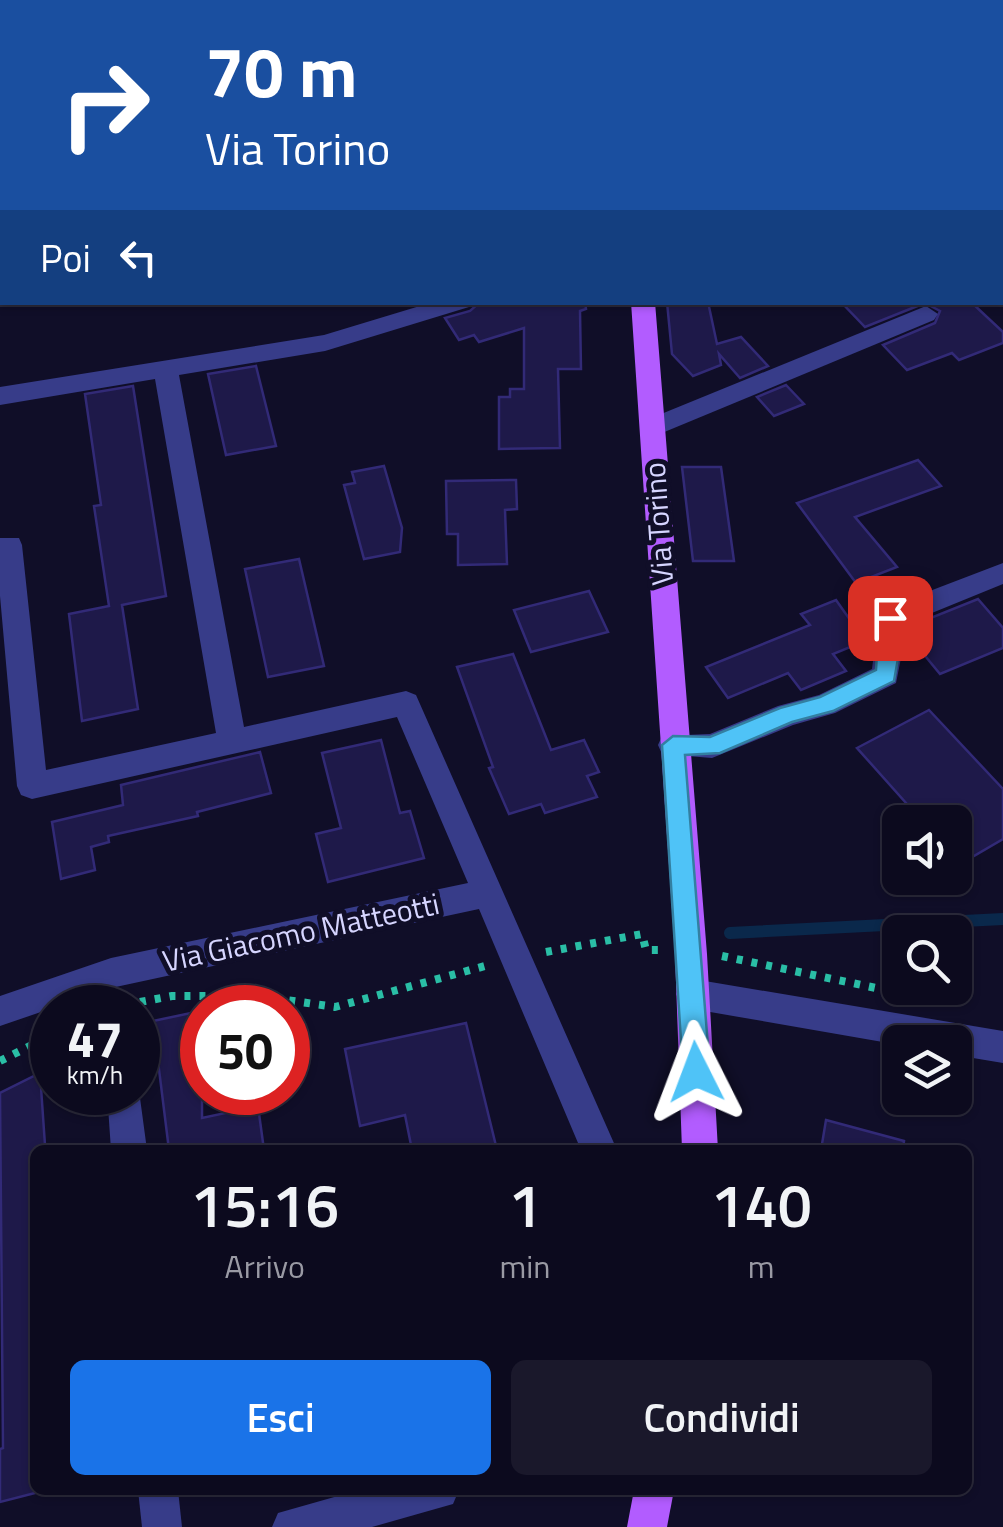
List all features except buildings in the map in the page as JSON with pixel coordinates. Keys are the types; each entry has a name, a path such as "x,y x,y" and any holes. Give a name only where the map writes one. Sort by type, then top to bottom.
{"main road":[{"name":"Via Torino","path":"643,305 693,994 700,1145"},
{"path":"646,1527 653,1495"}],"street":[{"path":"0,396 325,343 451,305"},
{"path":"652,427 926,314"},
{"path":"166,370 232,741"},
{"path":"9,545 32,786 406,702 598,1145"},
{"path":"673,745 712,746 788,714 825,705 886,675 888,653 881,635 890,618 1003,573"},
{"name":"Via Giacomo Matteotti","path":"0,1011 110,973 488,894"},
{"path":"693,994 1003,1047"},
{"path":"126,1115 129,1145"},
{"path":"159,1495 162,1527"},
{"path":"292,1527 419,1495"}],"path":[{"path":"160,999 274,998 335,1007 516,957 642,934 646,950 722,956 882,989"},
{"path":"0,1061 30,1046"}],"waterway":[{"path":"730,933 1003,919"}],"route":[{"path":"696,1072 673,745 712,746 788,714 825,705 886,675 888,653 881,635 890,618"}]}
